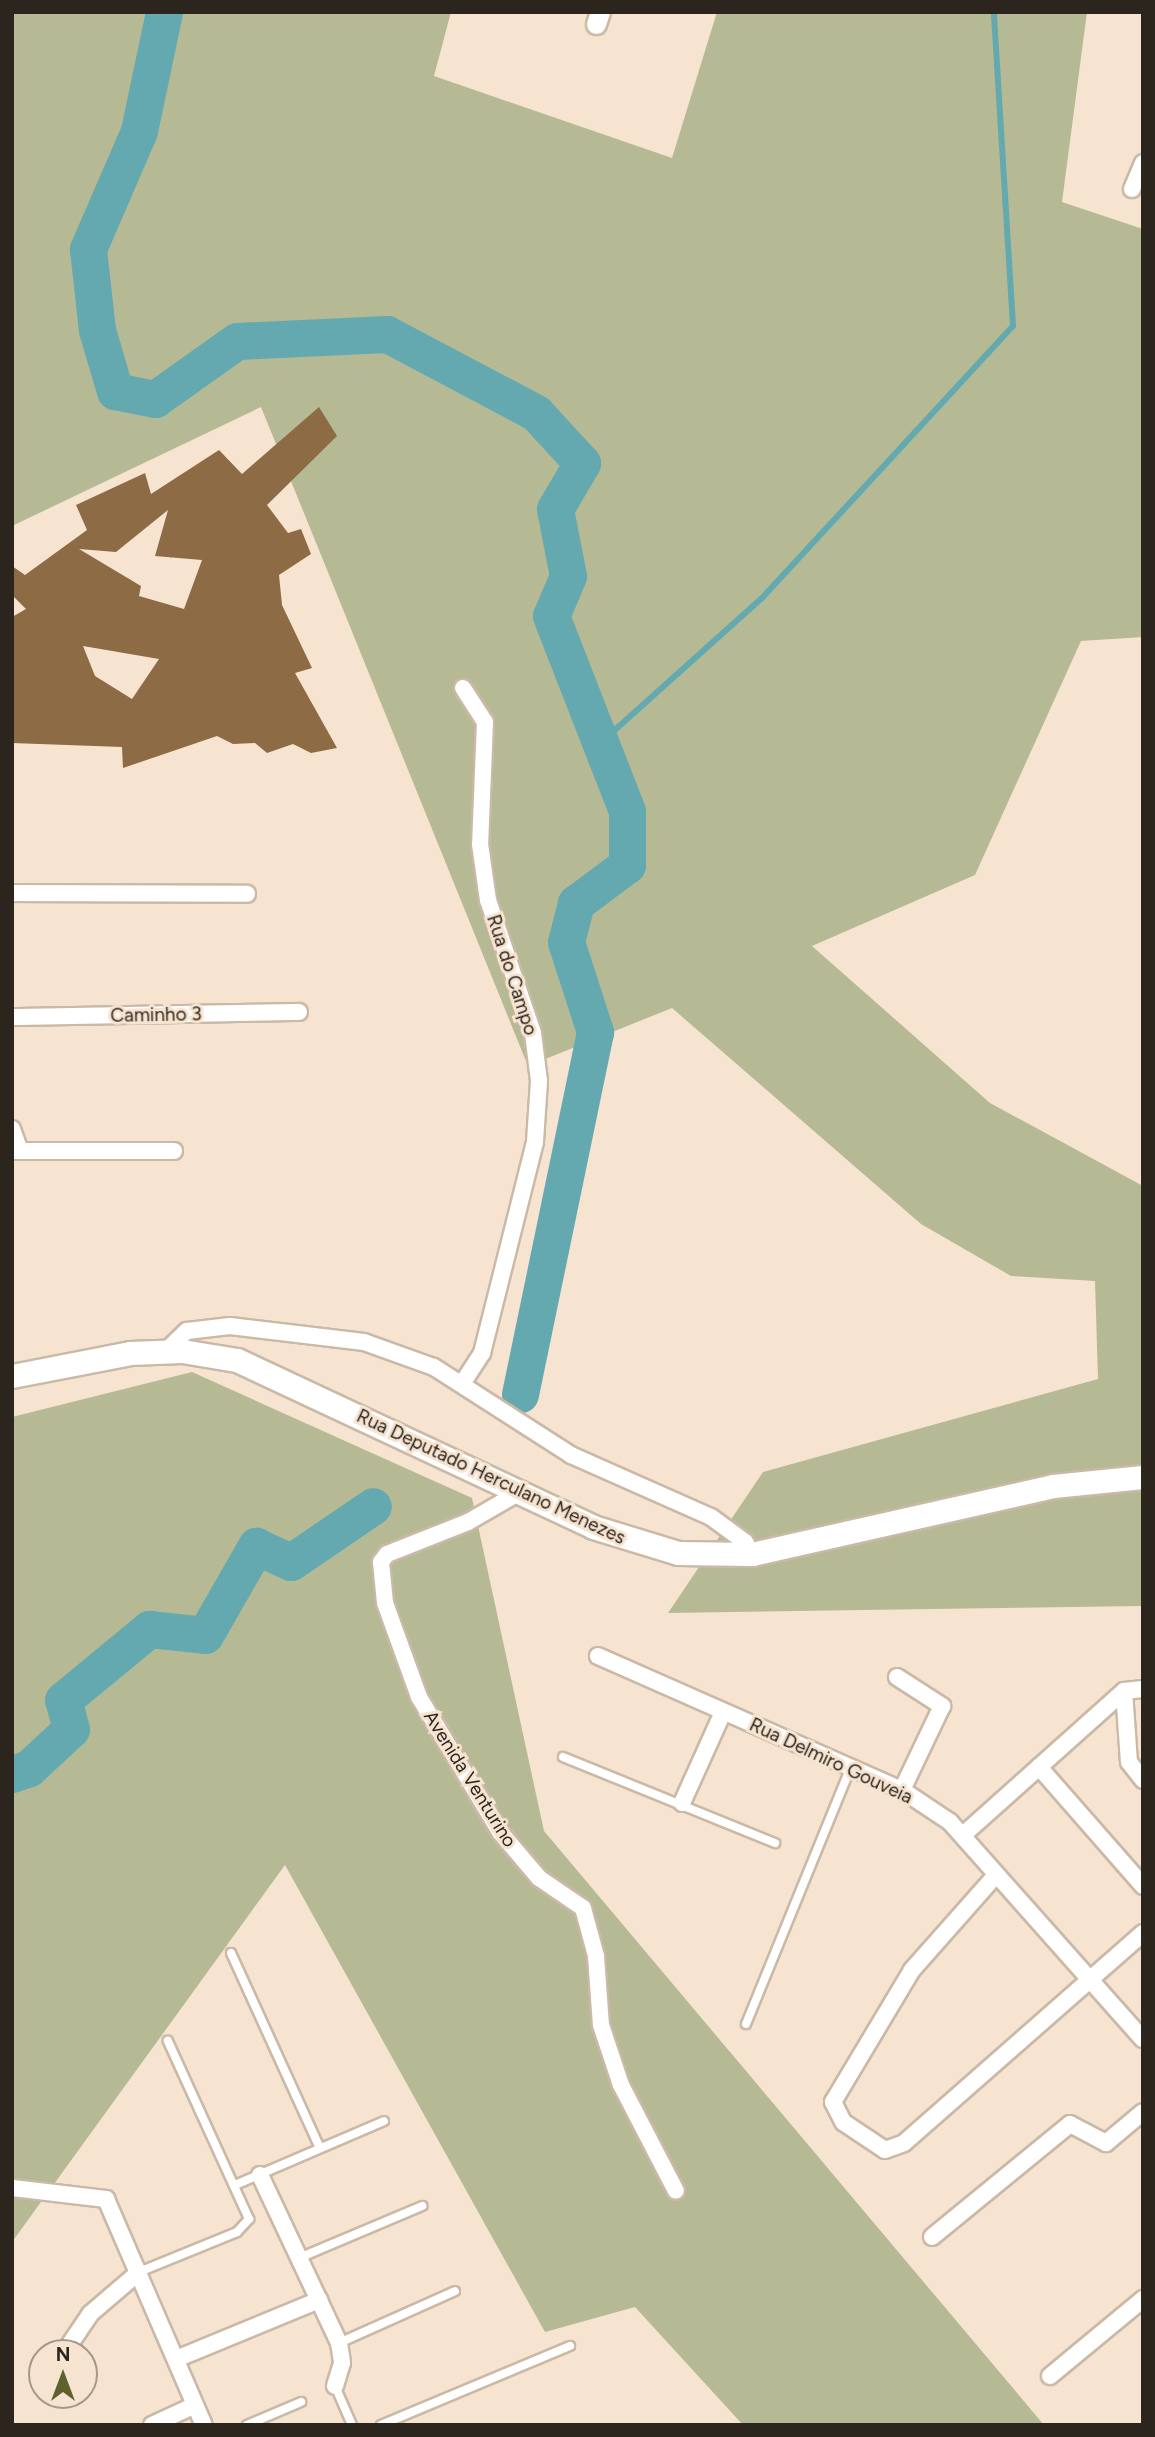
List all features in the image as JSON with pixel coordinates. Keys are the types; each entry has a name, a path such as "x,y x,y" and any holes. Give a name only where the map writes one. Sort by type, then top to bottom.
{"main road":[{"name":"Rua Deputado Herculano Menezes","path":"12,1376 166,1351 237,1360 273,1373 518,1493 656,1549 752,1554 1064,1483 1143,1477"}],"street":[{"path":"1132,189 1143,163"},
{"name":"Rua do Campo","path":"463,688 485,722 480,844 488,900 533,1033 539,1098 535,1142 482,1353 463,1382"},
{"path":"12,892 247,894"},
{"name":"Caminho 3","path":"12,1017 299,1012"},
{"path":"12,1129 16,1151 174,1151"},
{"path":"166,1351 187,1331 286,1328 364,1342 463,1382 570,1455 711,1517 745,1542 752,1554"},
{"name":"Avenida Venturino","path":"518,1493 468,1522 387,1554 381,1562 385,1603 419,1698 500,1832 539,1878 583,1908 596,1956 601,2025 621,2085 676,2191"},
{"name":"Rua Delmiro Gouveia","path":"598,1656 902,1790 963,1835 1143,2039"},
{"path":"897,1677 942,1706 902,1790"},
{"path":"963,1835 1124,1691 1143,1689"},
{"path":"1124,1691 1129,1762 1143,1780"},
{"path":"682,1803 723,1712"},
{"path":"1039,1767 1143,1886"},
{"path":"996,1875 920,1959 833,2102 843,2122 878,2146 891,2150 904,2143 1143,1933"},
{"path":"932,2237 1070,2124 1106,2143 1143,2112"},
{"path":"260,2175 339,2343 342,2363 335,2386"},
{"path":"12,2188 106,2199 204,2425"},
{"path":"74,2339 103,2300 139,2273"},
{"path":"1050,2376 1143,2299"},
{"path":"176,2359 319,2300"},
{"path":"152,2425 195,2405"}],"lane":[{"path":"563,1757 682,1803 775,1843"},
{"path":"746,2024 851,1767"},
{"path":"231,1953 320,2148"},
{"path":"139,2273 246,2227 243,2203 168,2041"},
{"path":"235,2185 384,2121"},
{"path":"299,2258 422,2206"},
{"path":"339,2343 455,2291"},
{"path":"381,2425 570,2346"},
{"path":"335,2386 352,2425"},
{"path":"247,2425 301,2402"}],"green space":[{"path":"12,12 451,12 434,76 672,158 717,12 1087,12 1062,202 1143,229 1143,637 1081,641 975,875 812,946 990,1103 1143,1186 1143,1606 668,1613 763,1472 1098,1379 1095,1281 1011,1276 921,1224 672,1008 528,1066 261,407 12,526"},
{"path":"192,1372 472,1498 544,1831 1044,2425 743,2425 635,2307 545,2332 285,1865 12,2242 12,1417"}],"building":[{"path":"319,407 337,436 267,505 288,533 301,529 311,554 279,575 282,605 312,668 295,673 337,748 311,753 293,744 267,753 255,743 233,744 217,736 123,768 122,747 12,743 12,617 26,609 12,595 12,566 25,575 87,530 76,505 145,473 151,494 219,450 242,474","holes":["168,510 155,556 202,560 184,609 139,596 141,586 79,549 116,552","83,646 159,659 132,699 95,676"]}],"waterway":[{"path":"164,12 139,131 88,249 97,330 115,391 155,399 237,341 387,334 536,413 582,463 555,509 568,576 551,616 627,811 627,865 576,903 566,942 595,1032 520,1394"},
{"path":"597,746 762,598 1013,326 994,12"},
{"path":"12,1774 29,1768 71,1729 63,1700 149,1629 205,1635 256,1546 291,1562 373,1506"}]}
